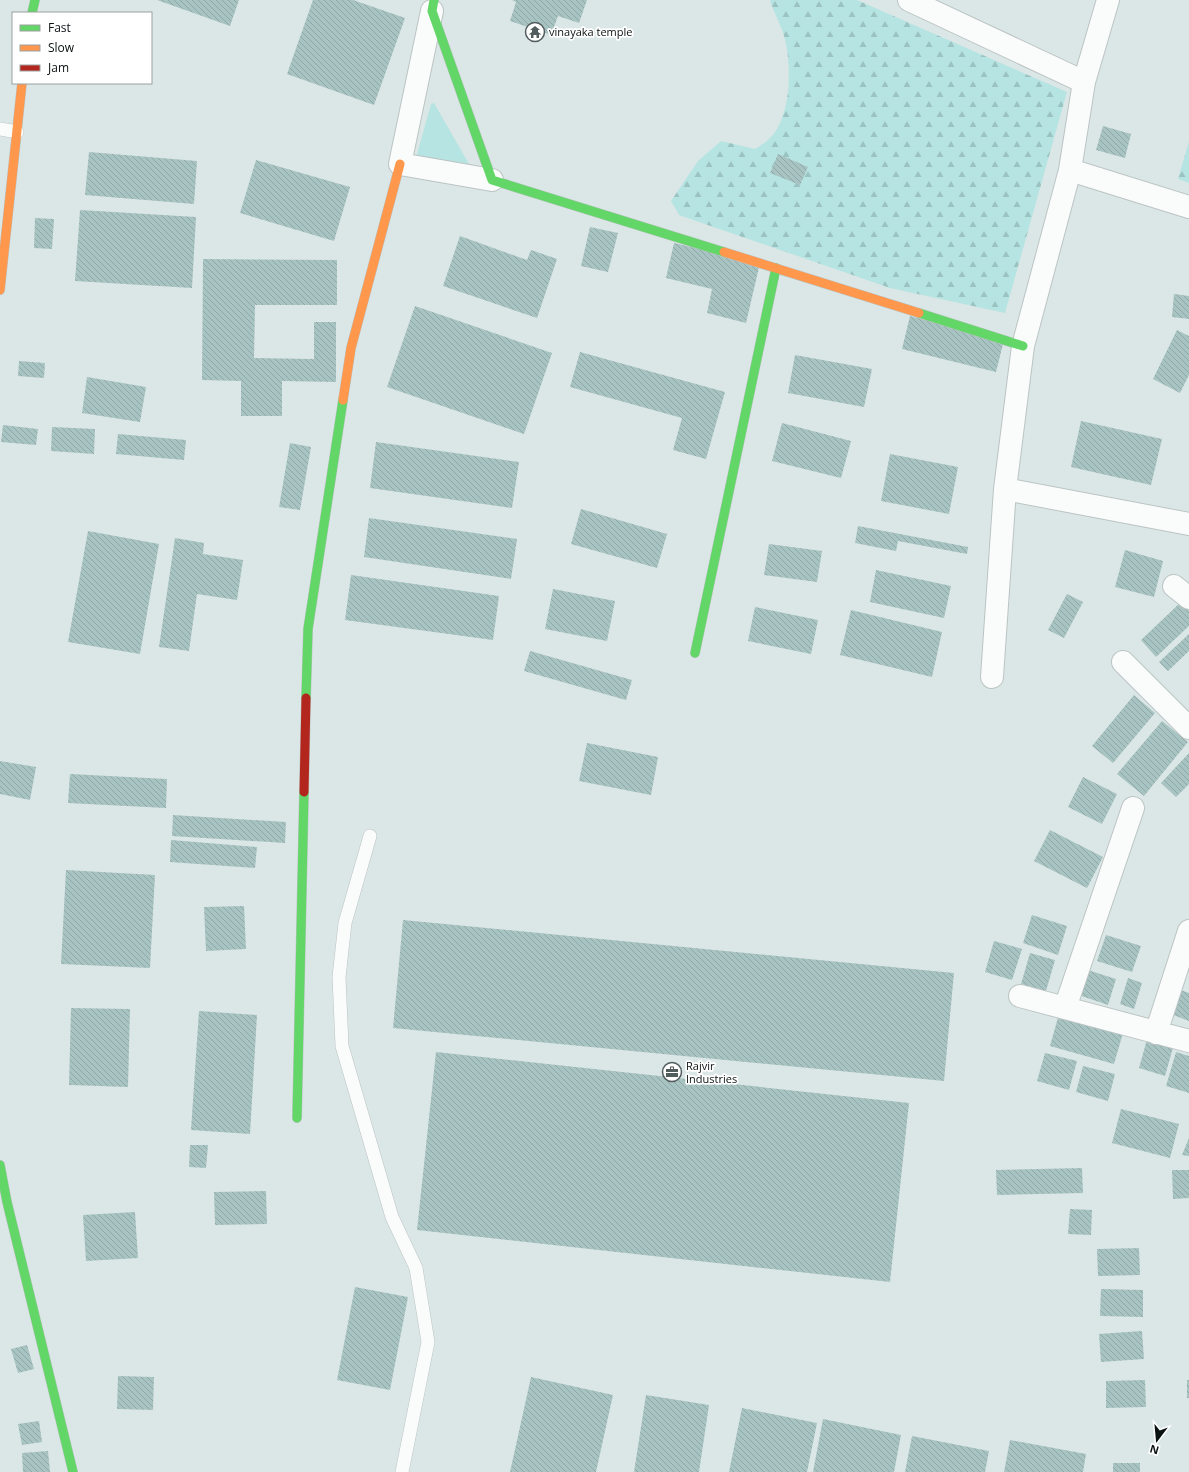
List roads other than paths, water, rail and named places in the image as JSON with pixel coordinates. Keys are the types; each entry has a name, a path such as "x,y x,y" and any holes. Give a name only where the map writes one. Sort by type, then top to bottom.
{"street":[{"path":"32,12 35,0"},
{"path":"909,0 1084,82"},
{"path":"992,677 1005,489 1023,346 1070,170 1084,82 1108,0"},
{"path":"297,1118 308,629 351,348 400,164 433,6"},
{"path":"433,6 492,180"},
{"path":"0,290 22,84"},
{"path":"400,164 492,180 1023,346"},
{"path":"1070,170 1189,207"},
{"path":"695,653 776,268"},
{"path":"1005,489 1189,524"},
{"path":"1123,662 1189,728"},
{"path":"1065,1008 1133,808"},
{"path":"1156,1033 1189,931"},
{"path":"1020,996 1189,1041"},
{"path":"0,1165 9,1210 73,1472"}],"lane":[{"path":"0,129 17,132"},
{"path":"370,836 345,923 339,977 342,1046 392,1217 416,1268 428,1342 402,1472"}],"place":[{"name":"vinayaka temple","path":"535,32"},
{"name":"Rajvir Industries","path":"672,1072"}]}
